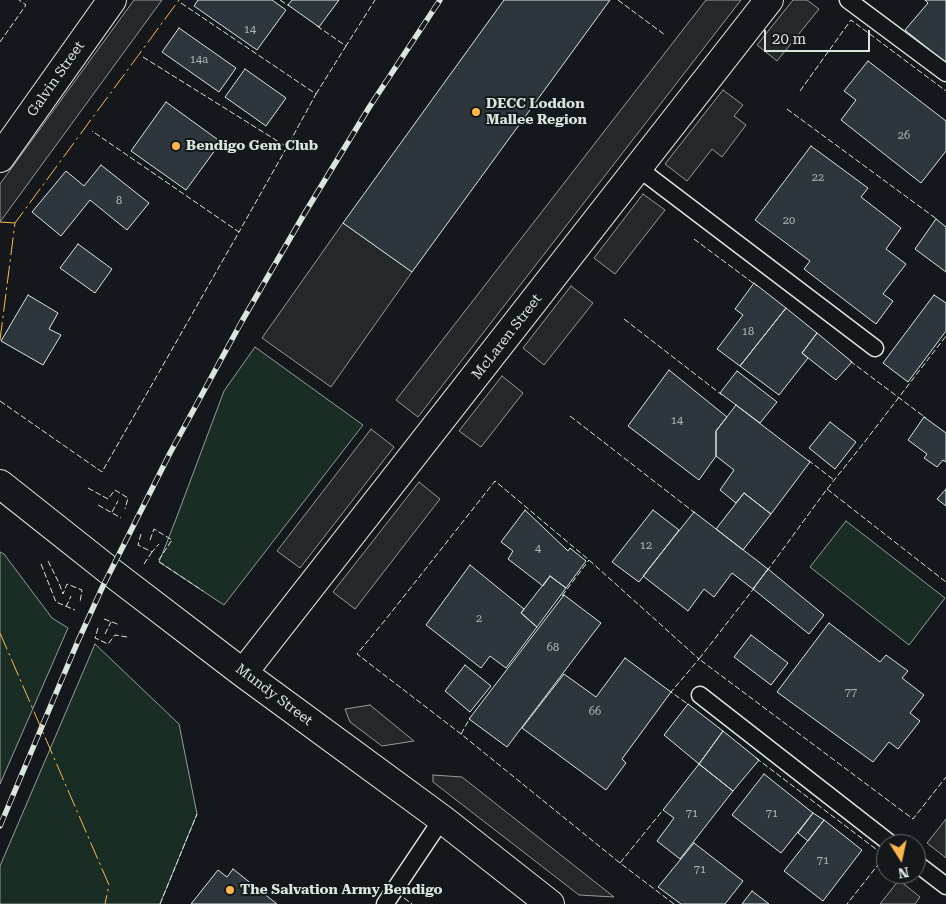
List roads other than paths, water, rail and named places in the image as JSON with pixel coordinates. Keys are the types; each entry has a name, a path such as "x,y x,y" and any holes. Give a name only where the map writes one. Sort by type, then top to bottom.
{"street":[{"name":"Galvin Street","path":"0,158 112,0"},
{"name":"McLaren Street","path":"244,672 769,0"},
{"name":"Mundy Street","path":"0,484 111,572 442,819 550,904"}],"lane":[{"path":"848,0 946,73"},
{"path":"638,168 875,348"},
{"path":"700,695 879,834"},
{"path":"385,904 442,819"},
{"path":"926,871 946,886"}],"railway":[{"path":"0,826 102,588 170,453 242,321 303,216 370,106 440,0"}],"place":[{"name":"DECC Loddon Mallee Region","path":"476,112"},
{"name":"Bendigo Gem Club","path":"176,146"},
{"name":"The Salvation Army Bendigo","path":"230,890"}]}
